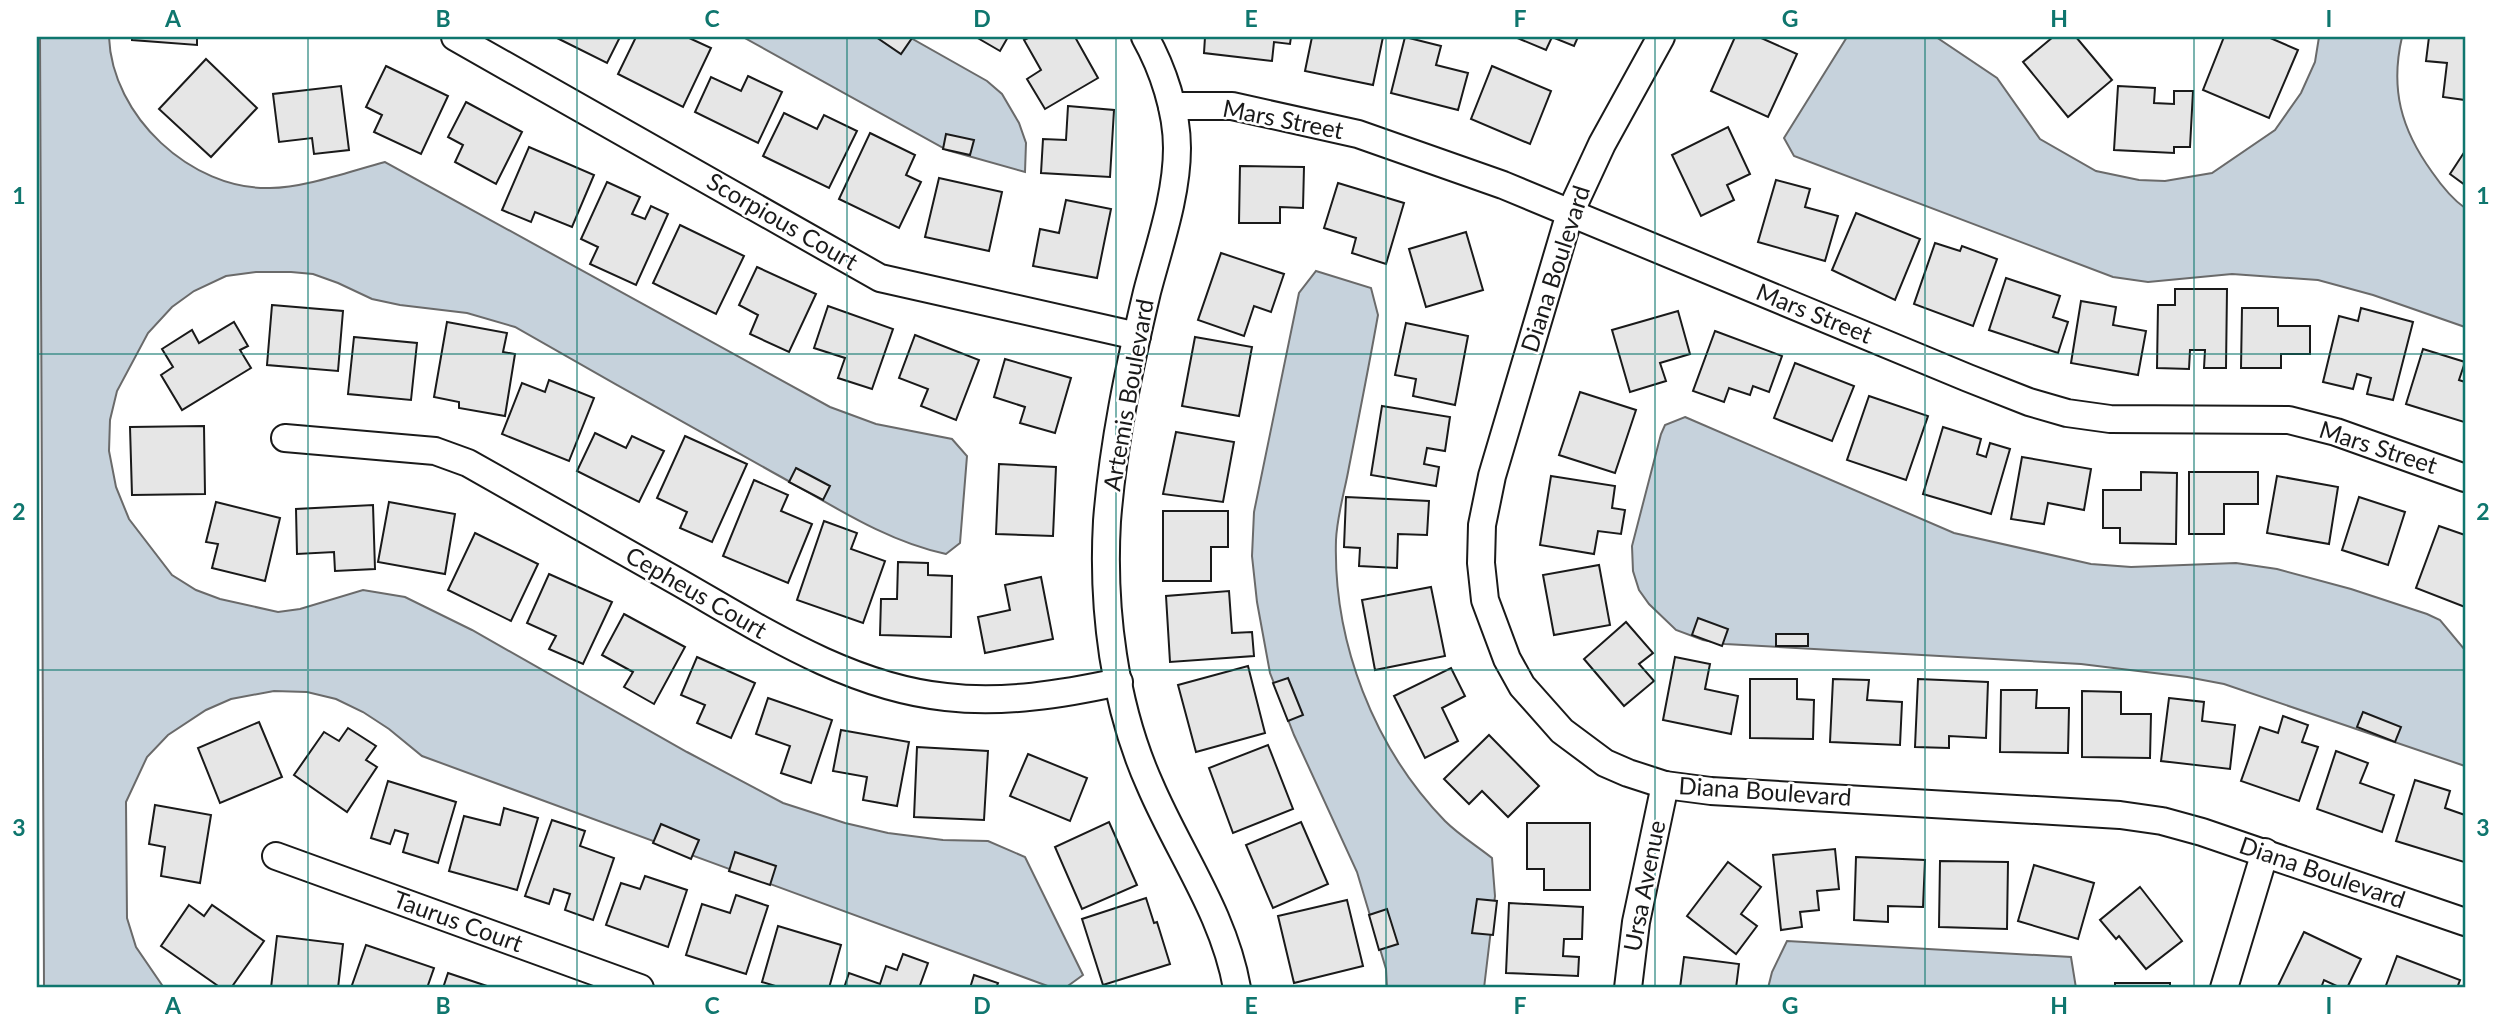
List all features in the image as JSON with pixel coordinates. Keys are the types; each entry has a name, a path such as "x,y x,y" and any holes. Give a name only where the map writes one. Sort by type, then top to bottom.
{"street":[{"name":"Scorpious Court","path":"455,37 880,278 1137,336"},
{"name":"Artemis Boulevard","path":"1145,37 1172,107 1177,147 1175,181 1137,336 1117,434 1107,524 1109,613 1119,682 1131,733 1148,783 1215,915 1225,939 1237,988"},
{"name":"Diana Boulevard","path":"1661,37 1602,144 1570,213 1492,476 1482,525 1481,563 1485,600 1507,659 1522,686 1562,731 1605,763 1665,785 1711,791 2120,815 2162,821 2265,852 2465,922"},
{"name":"Mars Street","path":"1172,107 1232,107 1358,134 1503,185 1968,378 2067,413 2110,419 2290,420 2336,432 2465,478"},
{"name":"Cepheus Court","path":"285,438 435,451 468,463 773,637 829,664 888,685 943,697 975,699 1080,690 1119,682"},
{"name":"Ursa Avenue","path":"1628,988 1636,922 1665,785"},
{"path":"2224,988 2265,852"},
{"name":"Taurus Court","path":"276,856 640,988"}],"shaded area":[{"path":"40,37 109,37 114,66 124,94 140,120 161,143 185,162 212,176 241,185 283,187 385,162 830,407 876,424 952,439 967,456 960,543 946,554 901,540 857,520 515,327 467,313 372,299 313,274 256,272 226,276 194,291 172,307 148,333 117,391 110,420 109,451 116,487 129,519 172,575 196,590 220,599 278,612 300,609 363,590 405,597 472,630 783,803 845,823 888,833 943,840 988,841 1025,857 1083,975 1065,988 1053,988 422,756 389,729 336,699 307,692 274,691 231,699 206,710 168,735 147,757 126,802 127,918 136,947 164,988 44,988"},
{"path":"743,37 909,37 987,81 1002,94 1019,123 1026,143 1025,172 947,150"},
{"path":"1847,37 1936,37 1997,78 2040,139 2096,171 2139,180 2165,181 2212,173 2275,130 2301,93 2315,62 2319,37 2402,37 2397,74 2406,124 2421,156 2435,177 2465,208 2465,327 2373,295 2318,280 2232,274 2148,282 2113,277 1794,156 1784,138"},
{"path":"1316,271 1371,288 1378,315 1339,512 1336,540 1337,578 1350,654 1379,727 1398,761 1445,821 1492,858 1495,896 1484,988 1387,988 1386,969 1357,872 1294,735 1270,673 1252,556 1254,512 1299,293"},
{"path":"1685,417 1954,533 2091,564 2131,567 2236,563 2277,569 2351,589 2427,614 2440,620 2465,650 2465,766 2224,684 2187,677 2081,664 1725,644 1703,640 1676,630 1649,604 1639,590 1633,571 1632,546 1661,434 1665,425"},
{"path":"1787,941 2071,957 2076,988 1768,988 1772,972"}],"building":[{"path":"132,37 197,37 197,45 132,40"},
{"path":"555,37 620,37 607,63"},
{"path":"636,37 687,37 711,48 683,107 618,74"},
{"path":"876,37 911,37 912,38 901,54"},
{"path":"976,37 1008,37 1000,51"},
{"path":"1030,37 1075,37 1098,78 1045,109 1027,79 1041,70 1024,40"},
{"path":"1205,37 1291,37 1290,44 1274,42 1272,61 1204,53"},
{"path":"1312,37 1383,37 1373,85 1305,71"},
{"path":"1405,37 1441,46 1436,65 1468,73 1458,110 1391,93"},
{"path":"1515,37 1552,37 1546,50"},
{"path":"1552,37 1578,37 1574,46"},
{"path":"1735,37 1759,37 1797,54 1768,117 1711,91"},
{"path":"2053,37 2076,37 2112,80 2068,117 2023,62"},
{"path":"2224,37 2268,37 2298,50 2269,118 2203,90"},
{"path":"2429,37 2465,37 2465,100 2443,97 2447,63 2426,61"},
{"path":"206,59 257,108 211,157 159,109"},
{"path":"386,66 448,96 421,154 374,132 382,115 366,107"},
{"path":"1492,66 1551,91 1530,144 1471,119"},
{"path":"748,76 782,92 758,143 695,112 711,77 741,91"},
{"path":"341,86 349,150 314,154 312,138 279,142 273,94"},
{"path":"2118,86 2155,88 2154,103 2174,104 2174,91 2193,91 2190,147 2174,147 2174,153 2114,150"},
{"path":"466,102 522,132 496,184 455,162 463,145 448,137"},
{"path":"1068,106 1114,110 1110,177 1041,173 1043,139 1066,140"},
{"path":"784,113 817,129 824,115 857,131 829,188 763,156"},
{"path":"1728,127 1750,174 1727,185 1734,200 1701,216 1672,155"},
{"path":"870,133 915,155 906,175 921,182 899,228 839,199"},
{"path":"946,134 974,140 970,155 943,149"},
{"path":"529,147 594,175 572,227 535,212 531,222 502,210"},
{"path":"2465,151 2465,185 2450,174"},
{"path":"1240,166 1304,167 1303,208 1280,207 1280,223 1239,223"},
{"path":"939,178 1002,192 989,251 925,237"},
{"path":"1776,180 1810,189 1805,207 1838,216 1825,261 1758,242"},
{"path":"607,182 640,197 632,214 645,219 651,206 668,214 636,285 590,264 598,247 581,239"},
{"path":"1338,183 1404,203 1386,264 1352,253 1356,238 1324,228"},
{"path":"1066,200 1111,209 1097,278 1033,266 1040,229 1059,233"},
{"path":"1856,213 1920,239 1895,300 1832,270"},
{"path":"680,225 744,256 716,314 653,283"},
{"path":"1466,232 1483,290 1426,307 1409,249"},
{"path":"1935,243 1960,251 1962,246 1997,259 1973,326 1914,304"},
{"path":"1221,253 1284,274 1271,312 1254,306 1244,336 1198,320"},
{"path":"757,267 816,294 789,352 750,334 758,315 739,305"},
{"path":"2006,278 2060,296 2053,317 2068,322 2058,353 1989,330"},
{"path":"2175,289 2227,289 2226,368 2204,368 2205,350 2190,350 2189,369 2157,368 2158,305 2175,305"},
{"path":"2081,301 2116,307 2113,325 2146,331 2138,375 2071,363"},
{"path":"272,305 343,311 338,371 267,365"},
{"path":"828,306 893,329 872,389 838,378 845,358 814,348"},
{"path":"2242,308 2278,308 2278,326 2310,326 2310,354 2281,354 2281,368 2241,368"},
{"path":"2361,308 2413,322 2393,400 2367,394 2371,378 2357,374 2353,389 2323,382 2339,316 2358,321"},
{"path":"1678,311 1690,354 1660,363 1666,381 1630,392 1612,330"},
{"path":"234,322 248,346 240,350 251,368 182,410 161,375 173,367 162,349 192,330 199,343"},
{"path":"447,322 507,333 503,352 515,354 505,416 459,408 459,402 434,397"},
{"path":"1406,323 1468,336 1455,405 1413,396 1416,379 1395,375"},
{"path":"1715,331 1782,356 1769,392 1753,386 1750,395 1729,388 1724,402 1693,391"},
{"path":"915,335 979,360 956,420 921,406 928,389 899,378"},
{"path":"354,337 417,343 411,400 348,394"},
{"path":"1195,337 1252,347 1239,416 1182,406"},
{"path":"2423,349 2465,362 2459,380 2465,382 2464,422 2406,404"},
{"path":"1005,359 1071,378 1055,433 1020,423 1025,407 994,397"},
{"path":"1795,363 1854,386 1832,441 1774,418"},
{"path":"549,380 594,398 569,461 502,434 522,383 545,392"},
{"path":"1580,392 1636,410 1615,473 1559,455"},
{"path":"1869,396 1928,416 1906,480 1847,460"},
{"path":"1382,406 1450,417 1445,451 1427,448 1424,464 1439,467 1436,486 1371,475"},
{"path":"204,426 205,494 132,495 130,427"},
{"path":"1943,427 1981,439 1977,454 1986,457 1990,443 2010,449 1991,514 1923,494"},
{"path":"1176,432 1234,442 1223,502 1163,494"},
{"path":"595,433 626,448 632,436 664,451 639,502 577,471"},
{"path":"685,436 747,464 712,542 680,528 687,512 657,498"},
{"path":"2022,457 2091,469 2084,510 2048,503 2044,524 2011,519"},
{"path":"999,464 1056,467 1053,536 996,534"},
{"path":"796,468 830,486 823,500 789,482"},
{"path":"2141,472 2177,473 2176,544 2120,543 2120,528 2103,528 2103,490 2141,490"},
{"path":"2189,472 2258,472 2258,504 2224,504 2224,534 2189,534"},
{"path":"1551,476 1615,486 1612,508 1625,510 1621,534 1598,531 1594,554 1540,545"},
{"path":"2277,476 2338,487 2329,544 2267,533"},
{"path":"754,480 788,495 781,511 812,524 788,583 723,556"},
{"path":"1346,497 1429,501 1427,535 1398,534 1397,568 1359,566 1360,548 1344,547"},
{"path":"2359,497 2405,512 2388,565 2342,550"},
{"path":"216,502 280,518 265,581 212,568 218,544 206,542"},
{"path":"389,502 455,514 445,574 378,562"},
{"path":"373,505 375,569 335,571 334,552 297,554 296,509"},
{"path":"1163,511 1228,511 1228,547 1211,547 1211,581 1163,581"},
{"path":"824,521 857,533 851,549 885,561 863,623 797,600"},
{"path":"2439,526 2465,535 2465,607 2416,588"},
{"path":"475,533 538,564 511,621 448,590"},
{"path":"898,562 928,563 928,575 952,576 951,637 880,635 881,599 897,599"},
{"path":"1599,565 1610,625 1554,635 1543,575"},
{"path":"549,574 612,602 583,664 549,649 556,636 527,623"},
{"path":"1041,577 1053,639 985,653 978,617 1010,610 1005,585"},
{"path":"1431,587 1445,656 1375,670 1362,600"},
{"path":"1229,591 1232,633 1252,632 1254,656 1170,662 1166,596"},
{"path":"624,614 685,647 654,704 624,687 633,672 602,655"},
{"path":"1698,618 1728,629 1722,646 1692,635"},
{"path":"1626,622 1653,653 1639,664 1654,681 1624,706 1584,659"},
{"path":"1776,634 1808,634 1808,646 1776,646"},
{"path":"697,657 755,683 731,738 697,723 705,705 681,695"},
{"path":"1675,657 1710,664 1705,689 1738,696 1731,734 1663,720"},
{"path":"1248,666 1265,733 1196,752 1178,685"},
{"path":"1451,668 1465,696 1442,708 1458,741 1425,758 1394,696"},
{"path":"1288,678 1303,715 1288,721 1273,683"},
{"path":"1750,679 1797,679 1797,699 1814,700 1813,739 1750,738"},
{"path":"1833,679 1869,680 1867,700 1902,702 1900,745 1830,742"},
{"path":"1918,679 1988,682 1986,738 1949,736 1949,748 1915,747"},
{"path":"2001,690 2037,690 2036,708 2069,708 2068,753 2000,752"},
{"path":"2082,691 2121,692 2121,714 2151,714 2150,758 2082,757"},
{"path":"768,698 832,720 811,783 781,773 790,746 756,734"},
{"path":"2169,698 2204,702 2202,721 2235,725 2230,769 2161,761"},
{"path":"2363,712 2401,727 2395,742 2357,727"},
{"path":"2283,716 2308,725 2302,742 2318,747 2299,801 2241,781 2260,727 2278,733"},
{"path":"259,722 282,777 220,803 198,748"},
{"path":"348,728 376,746 366,760 377,767 347,812 294,775 324,732 339,741"},
{"path":"841,730 909,742 897,806 863,800 867,777 833,771"},
{"path":"1489,735 1539,786 1508,817 1482,791 1469,804 1444,779"},
{"path":"1268,745 1293,809 1233,833 1209,768"},
{"path":"917,747 988,751 984,820 914,817"},
{"path":"2336,751 2368,763 2360,783 2394,795 2382,832 2317,809"},
{"path":"1028,754 1087,778 1070,821 1010,796"},
{"path":"2415,780 2450,791 2445,808 2465,815 2464,862 2396,841"},
{"path":"388,781 456,802 438,863 403,852 408,834 395,830 390,844 371,838"},
{"path":"155,805 211,815 200,883 161,876 165,847 149,844"},
{"path":"504,808 538,818 517,890 449,871 464,816 500,825"},
{"path":"552,820 585,831 580,846 614,858 593,920 565,910 570,894 554,889 549,904 525,896"},
{"path":"1109,822 1137,885 1082,909 1055,847"},
{"path":"1301,822 1328,884 1273,908 1246,845"},
{"path":"1527,823 1590,823 1590,890 1544,890 1544,869 1527,869"},
{"path":"661,824 699,840 691,859 653,843"},
{"path":"1835,849 1839,889 1817,891 1819,910 1800,912 1802,927 1781,930 1773,855"},
{"path":"735,852 776,866 770,885 729,871"},
{"path":"1856,857 1925,860 1923,907 1888,906 1888,922 1854,920"},
{"path":"1940,861 2008,862 2007,929 1939,927"},
{"path":"1728,862 1761,887 1741,914 1757,926 1736,954 1687,916"},
{"path":"2034,865 2094,883 2078,939 2018,921"},
{"path":"645,876 687,890 668,947 606,925 621,883 640,889"},
{"path":"2140,887 2182,941 2146,969 2119,936 2116,939 2100,920"},
{"path":"736,895 768,906 746,974 686,955 702,904 730,913"},
{"path":"1146,898 1154,923 1157,922 1170,964 1103,985 1082,919"},
{"path":"1477,899 1497,901 1493,935 1472,933"},
{"path":"1347,900 1363,966 1294,983 1278,916"},
{"path":"1509,903 1583,907 1582,939 1564,939 1563,956 1579,957 1578,976 1506,973"},
{"path":"189,905 204,916 212,905 264,941 231,988 221,988 161,946"},
{"path":"1387,909 1398,944 1379,950 1369,915"},
{"path":"778,926 841,945 829,988 782,988 762,982"},
{"path":"2304,932 2361,959 2347,988 2324,980 2321,988 2277,988"},
{"path":"277,936 343,944 338,988 271,988"},
{"path":"366,945 434,968 427,988 351,988"},
{"path":"903,954 928,963 919,988 844,988 849,973 880,984 886,966 897,970"},
{"path":"2397,956 2460,980 2457,988 2385,988"},
{"path":"1684,957 1739,964 1736,988 1680,988"},
{"path":"448,973 493,988 443,988"},
{"path":"974,975 998,983 996,988 970,988"},
{"path":"2115,983 2170,983 2170,988 2115,988"}]}
